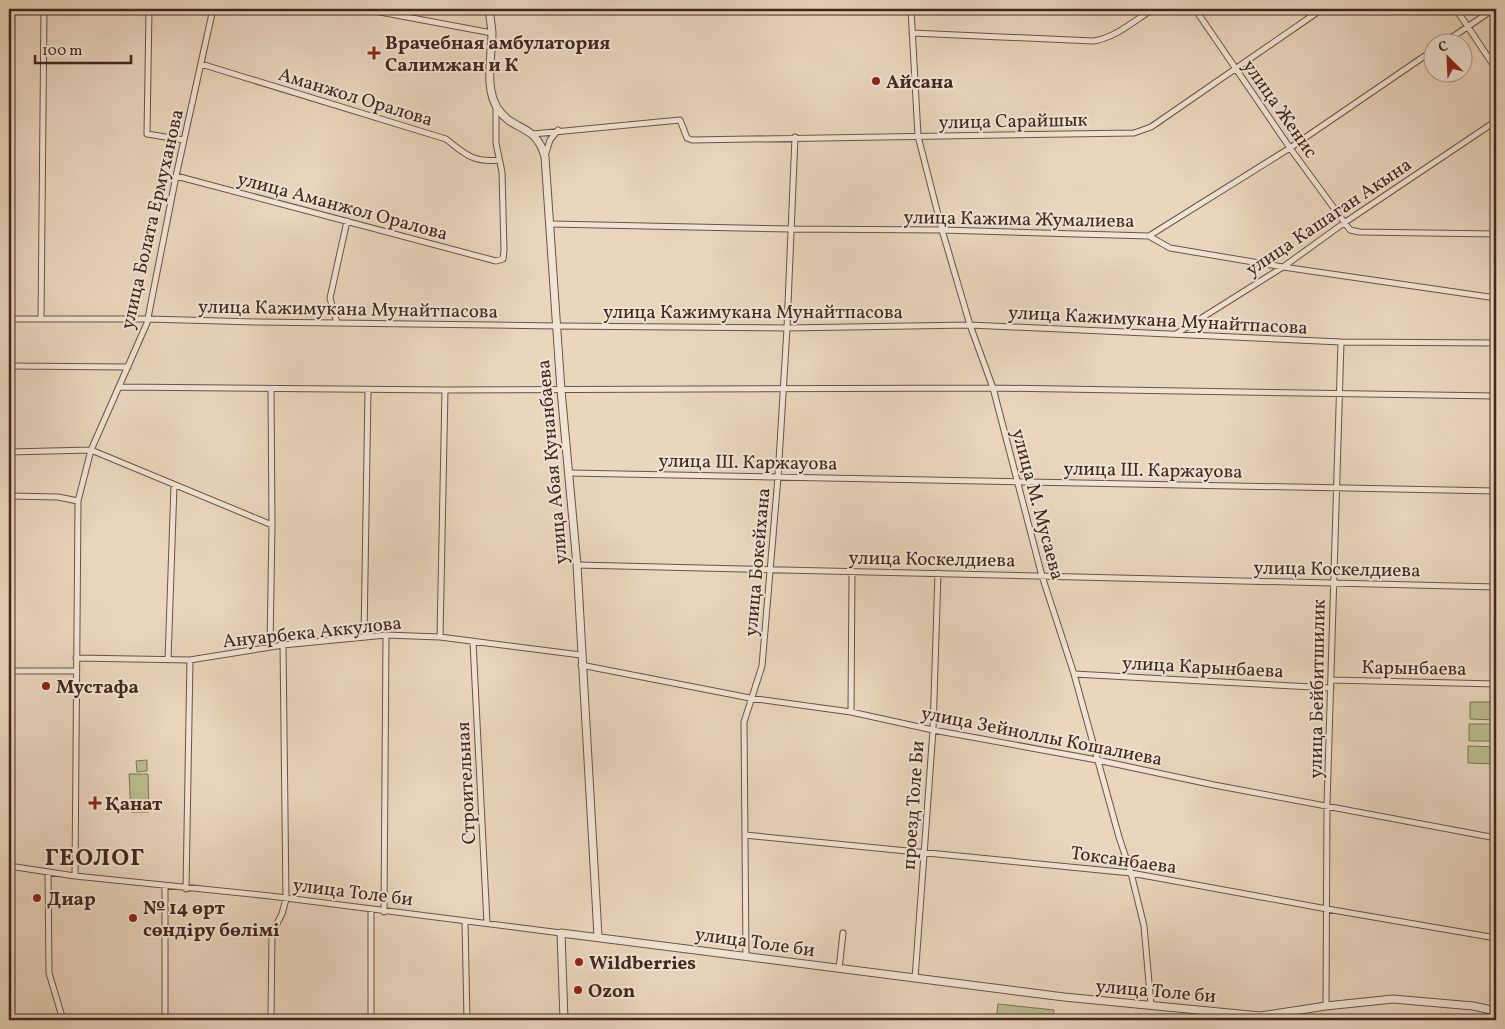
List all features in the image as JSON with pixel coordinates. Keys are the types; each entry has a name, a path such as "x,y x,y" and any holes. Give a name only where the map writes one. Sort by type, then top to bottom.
{"street":[{"path":"41,319 44,9"},
{"path":"149,9 147,134 184,140"},
{"name":"улица Болата Ермуханова","path":"75,876 78,500 91,450 148,319 176,176 213,9"},
{"path":"364,9 492,33"},
{"path":"489,9 492,33 490,75 492,94 496,107 496,143 499,160"},
{"name":"улица М. Мусаева","path":"911,9 918,136 942,230 970,325 993,388 1042,576 1074,674 1119,837 1131,873 1144,926 1151,1005"},
{"path":"912,33 1104,40 1153,9"},
{"name":"улица Женис","path":"1195,9 1344,223"},
{"name":"улица Сарайшык","path":"558,130 680,120 684,134 692,140 1134,133 1151,127 1322,9"},
{"path":"1456,9 1496,70"},
{"path":"1459,32 1494,9"},
{"name":"улица Кажима Жумалиева","path":"551,224 942,230 1149,236 1290,148 1422,58"},
{"name":"Аманжол Оралова","path":"201,64 446,139 470,158 485,162 499,160"},
{"path":"496,107 504,117 533,134 558,130"},
{"name":"улица Кашаган Акына","path":"1175,335 1283,267 1344,223 1496,121"},
{"path":"545,157 550,140 558,130"},
{"name":"улица Абая Кунанбаева","path":"533,134 542,145 545,157 551,224 561,390 576,565 598,936"},
{"name":"улица Бокейхана","path":"746,957 744,722 750,698 762,666 778,477 787,328 795,137"},
{"name":"улица Аманжол Оралова","path":"176,176 496,261 503,259 502,172 499,160"},
{"path":"337,323 330,298 347,221"},
{"path":"1344,223 1350,230 1359,232 1496,234"},
{"path":"1149,236 1170,248 1283,267 1496,298"},
{"name":"улица Кажимукана Мунайтпасова","path":"9,319 148,319 787,328 970,325 1341,342 1496,343"},
{"name":"улица Бейбитшилик","path":"1326,1006 1327,806 1341,342"},
{"path":"9,366 128,367"},
{"path":"119,387 368,390 993,388 1496,396"},
{"path":"270,647 272,525 271,389"},
{"path":"364,637 368,390"},
{"path":"440,636 445,390"},
{"path":"9,452 91,450 272,525"},
{"name":"улица Ш. Каржауова","path":"569,473 1496,491"},
{"path":"168,660 174,485"},
{"path":"9,496 58,497 78,500"},
{"name":"улица Коскелдиева","path":"576,565 1496,587"},
{"path":"851,712 852,572"},
{"name":"проезд Толе Би","path":"915,979 933,730 938,573"},
{"path":"384,912 386,635"},
{"name":"Ануарбека Аккулова","path":"76,658 190,660 283,645 386,635 440,636 473,642 581,655"},
{"name":"Строительная","path":"473,642 487,923"},
{"path":"271,1020 272,933 282,914 286,899 283,645"},
{"path":"186,889 190,660"},
{"name":"улица Зейноллы Кошалиева","path":"581,665 750,698 851,712 933,730 1496,838"},
{"path":"9,670 76,671"},
{"name":"улица Карынбаева","path":"1074,674 1331,688"},
{"name":"Карынбаева","path":"1331,680 1496,684"},
{"name":"Токсанбаева","path":"745,836 1131,873 1496,938"},
{"name":"улица Толе би","path":"9,866 75,876 598,936 1064,998 1260,1016 1326,1006 1393,999 1473,1006 1496,1011"},
{"path":"48,872 49,973 63,1020"},
{"path":"165,886 165,1020"},
{"path":"370,1020 371,909"},
{"path":"465,921 467,1020"},
{"path":"561,932 564,1020"},
{"path":"839,969 843,933"}],"green space":[{"path":"1470,702 1496,702 1496,720 1470,719"},
{"path":"1469,724 1496,724 1496,741 1469,741"},
{"path":"1468,746 1496,747 1496,764 1468,763"},
{"path":"147,760 147,771 137,772 136,761"},
{"path":"129,774 148,774 149,812 131,812"},
{"path":"998,1004 1054,1010 1053,1020 996,1020"}],"place":[{"name":"Врачебная амбулатория Салимжан и К","path":"374,53"},
{"name":"Айсана","path":"876,81"},
{"name":"Мустафа","path":"46,686"},
{"name":"Қанат","path":"95,803"},
{"name":"Диар","path":"37,898"},
{"name":"№ 14 өрт сөндіру бөлімі","path":"133,918"},
{"name":"Wildberries","path":"579,962"},
{"name":"Ozon","path":"578,990"}],"district":[{"name":"ГЕОЛОГ","path":"95,857"}]}
